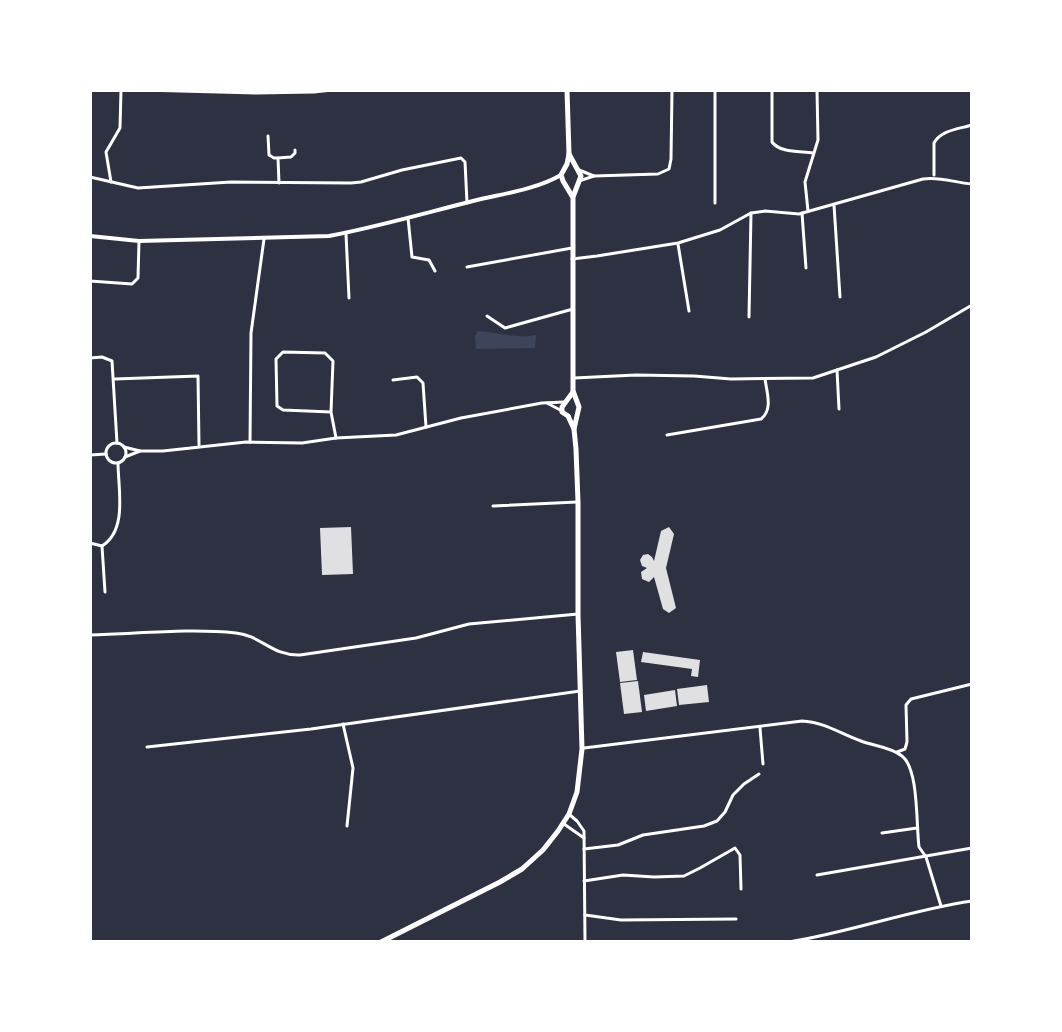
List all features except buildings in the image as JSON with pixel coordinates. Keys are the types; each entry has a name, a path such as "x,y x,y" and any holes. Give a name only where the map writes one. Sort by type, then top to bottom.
{"main road":[{"path":"567,90 569,154 564,177 573,197"},
{"path":"381,942 518,872 543,850 564,823 577,792 582,749 574,429 579,407 573,391 572,248 573,197 581,176 569,154"},
{"path":"564,177 571,166 578,169"},
{"path":"564,177 572,186 578,182"},
{"path":"573,391 562,412 568,416 574,429"},
{"path":"566,401 577,402"},
{"path":"568,416 578,413"}],"street":[{"path":"111,182 106,152 120,128 121,90"},
{"path":"142,90 256,93 332,90"},
{"path":"578,182 594,176 658,174 669,169 672,90"},
{"path":"715,90 715,203"},
{"path":"772,90 772,142 780,149 814,153"},
{"path":"808,211 805,182 818,140 817,90"},
{"path":"934,177 936,139 972,125"},
{"path":"268,136 269,155 274,158 291,157 295,150"},
{"path":"278,158 279,183"},
{"path":"90,177 138,188 231,182 361,182 461,158 465,162 467,203"},
{"path":"578,169 594,176"},
{"path":"90,236 139,241 329,236 564,177"},
{"path":"572,259 678,243 720,230 751,213 765,211 793,215 934,177 972,184"},
{"path":"834,204 840,297"},
{"path":"749,317 751,213"},
{"path":"802,213 806,268"},
{"path":"408,218 412,257 429,260 435,271"},
{"path":"346,233 349,298"},
{"path":"250,442 251,333 264,239"},
{"path":"90,281 135,283 138,278 139,241"},
{"path":"678,243 689,311"},
{"path":"467,267 572,248"},
{"path":"574,378 636,375 807,379 876,357 972,305"},
{"path":"487,316 505,328 573,309"},
{"path":"331,412 283,410 277,406 276,359 283,352 325,353 333,361 331,412 336,438"},
{"path":"90,358 102,357 112,361 117,443"},
{"path":"837,370 839,409"},
{"path":"115,379 198,376 199,447"},
{"path":"393,380 417,377 423,383 426,427"},
{"path":"667,435 761,419 768,410 765,379"},
{"path":"117,443 140,451 396,435 461,418 566,401"},
{"path":"547,403 562,412"},
{"path":"106,454 109,446 117,443"},
{"path":"124,447 125,457"},
{"path":"106,454 111,462 118,463 140,451"},
{"path":"90,455 106,454"},
{"path":"90,543 102,546 109,542 119,520 118,463"},
{"path":"493,506 578,502"},
{"path":"102,546 105,592"},
{"path":"90,635 225,632 252,636 285,655 300,655 412,639 469,624 578,614"},
{"path":"897,752 905,749 907,742 906,705 911,699 972,684"},
{"path":"147,747 580,691"},
{"path":"582,749 811,722 897,752 906,760 911,772 919,847 926,857 941,906"},
{"path":"343,724 353,768 347,826"},
{"path":"760,726 763,764"},
{"path":"584,849 618,845 643,835 704,826 717,821 733,795 759,774"},
{"path":"569,814 581,826 584,838 585,942"},
{"path":"564,823 584,838"},
{"path":"882,833 917,828"},
{"path":"584,881 623,875 684,876 735,848 740,855 741,889"},
{"path":"817,875 972,848"},
{"path":"789,942 972,901"},
{"path":"585,915 621,920 736,919"}],"shaded area":[{"path":"478,331 514,336 536,335 535,348 476,349 475,336"}]}
